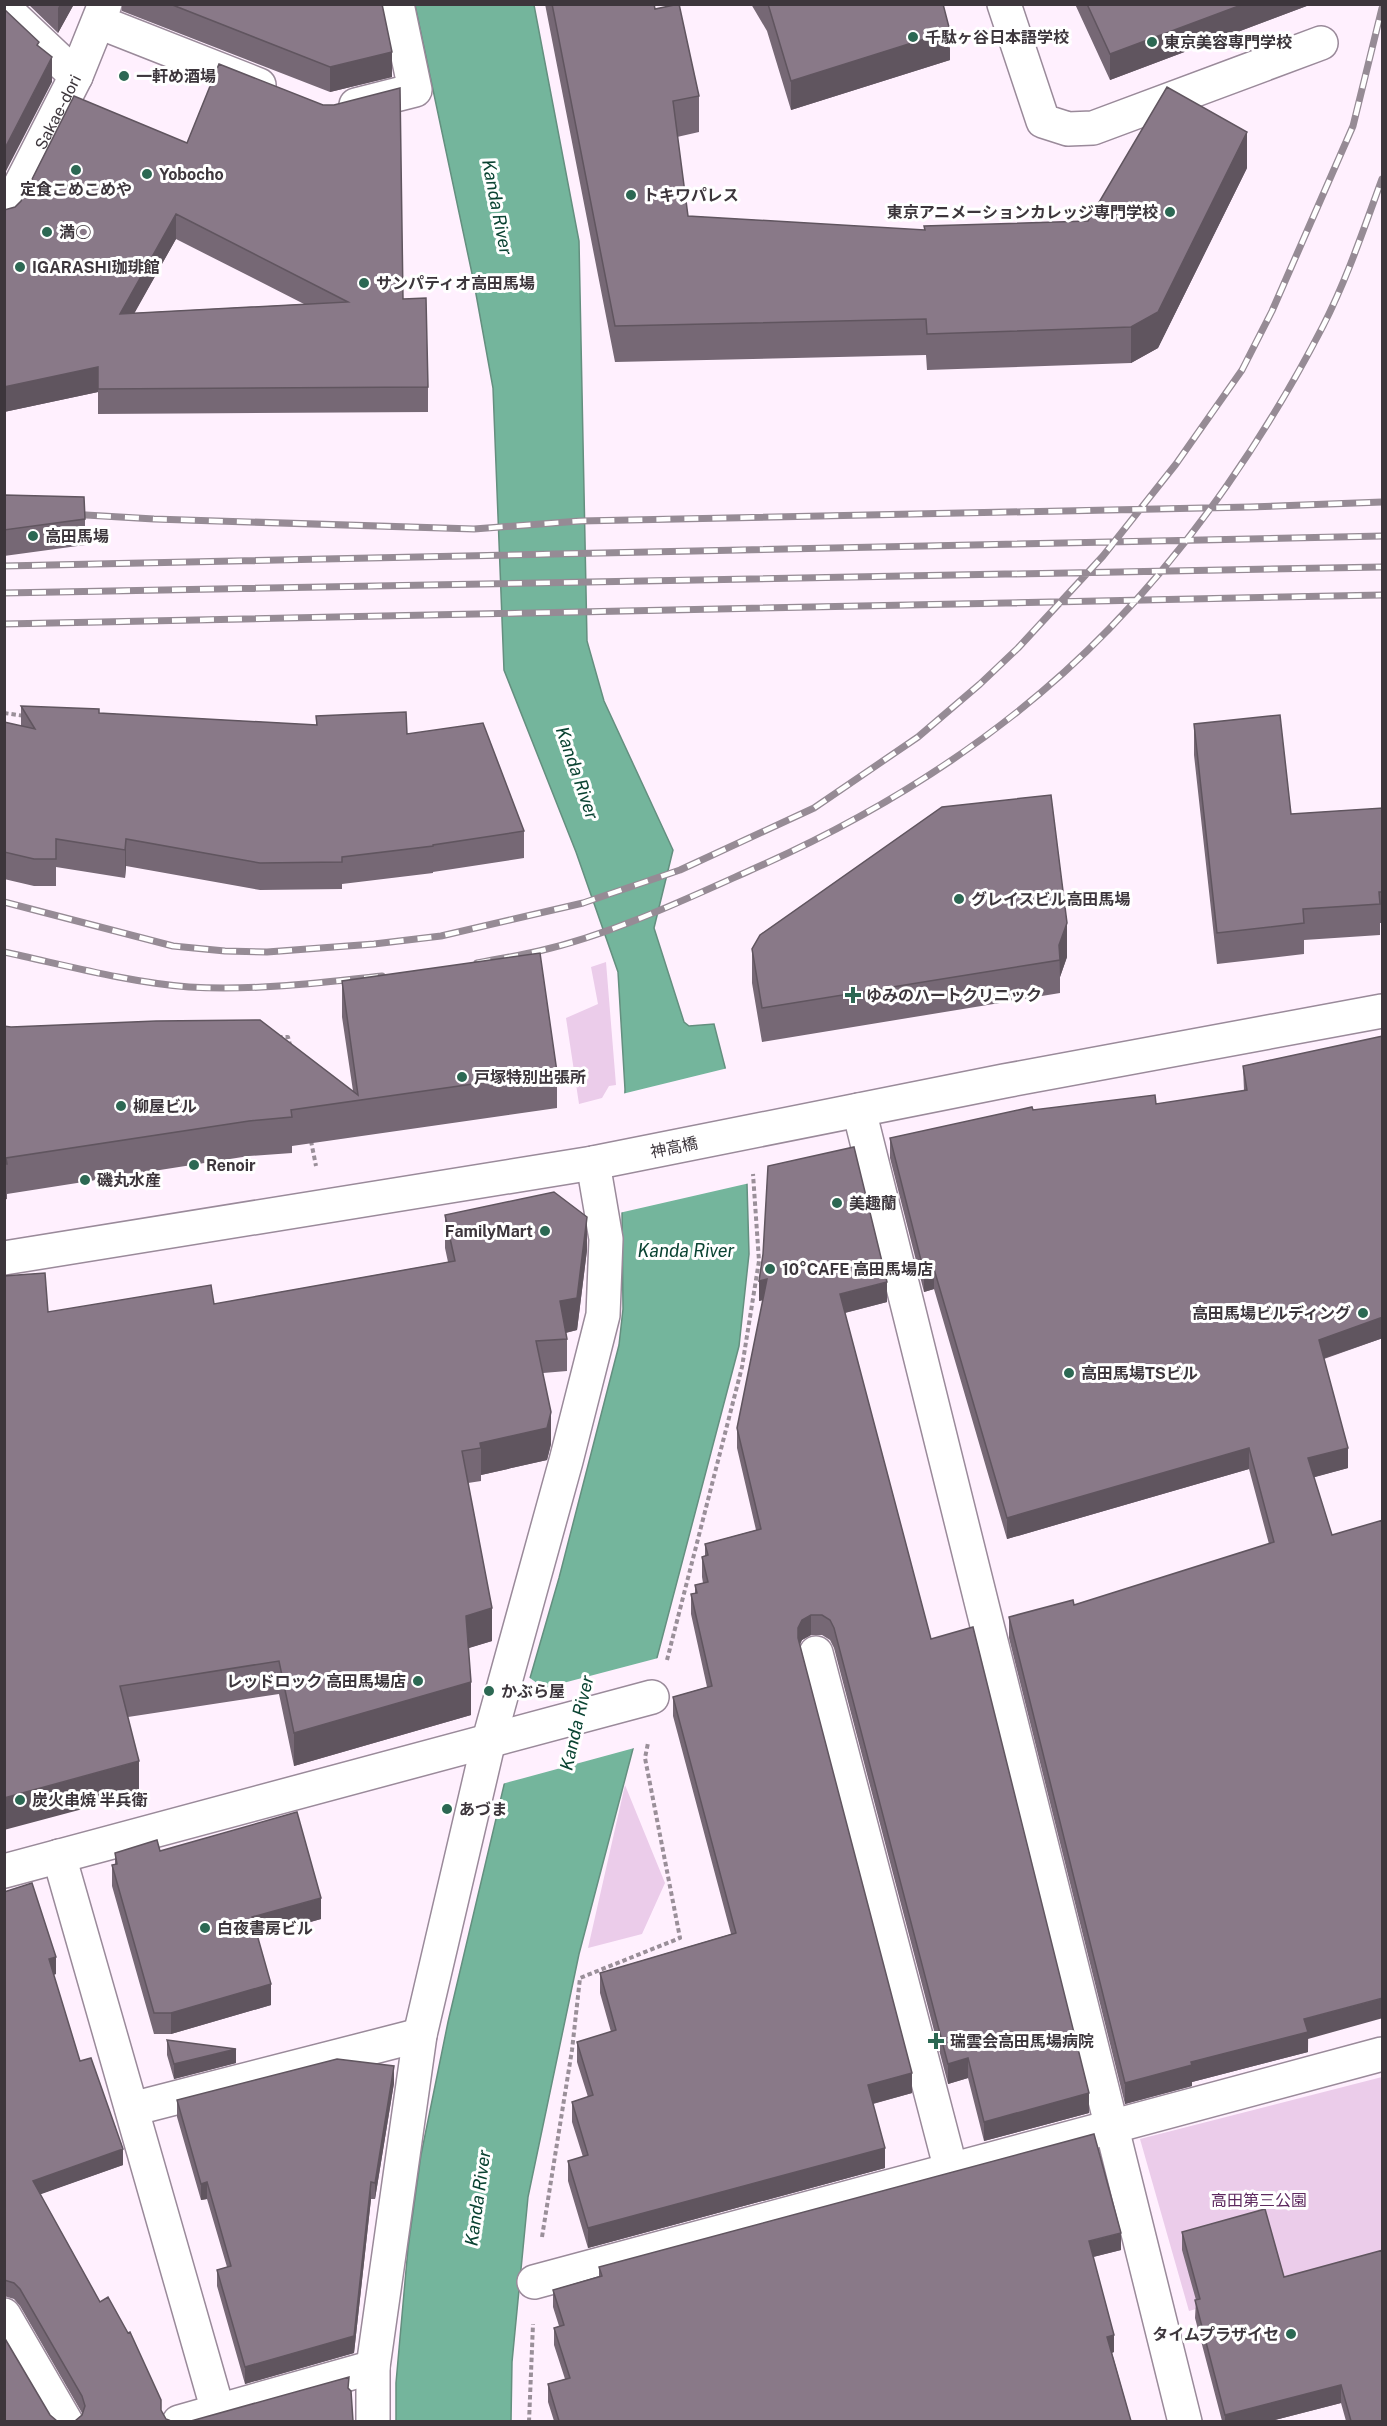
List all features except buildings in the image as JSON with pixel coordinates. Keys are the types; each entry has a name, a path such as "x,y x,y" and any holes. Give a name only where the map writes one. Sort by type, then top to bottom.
{"street":[{"path":"329,112 415,90 397,4"},
{"path":"1004,4 1043,121 1068,129 1093,128 1321,43"},
{"path":"4,8 76,76"},
{"path":"102,13 285,95"},
{"name":"Sakae-dori","path":"4,217 76,76 102,13"},
{"name":"神高橋","path":"4,1258 599,1162 859,1110 1383,1011"},
{"path":"859,1110 1185,2421"},
{"path":"374,2421 373,2367 420,2035 501,1737 603,1315 606,1239 599,1162"},
{"path":"816,1653 951,2170"},
{"path":"4,1871 501,1737 658,1684"},
{"path":"59,1857 218,2410"},
{"path":"132,2109 420,2035"},
{"path":"534,2282 1383,2054"},
{"path":"4,2315 66,2421"},
{"path":"179,2421 373,2367"}],"path":[{"path":"4,714 35,717"},
{"path":"277,1037 288,1037 291,1048"},
{"path":"658,1684 742,1367 759,1261 746,1132"},
{"path":"310,1136 317,1169"},
{"path":"529,2421 534,2282 572,2050 580,1978 680,1938 645,1758 649,1737"}],"green space":[{"path":"606,962 616,1085 609,1086 602,1098 579,1104 566,1018 598,1004 591,967"},
{"path":"625,1785 665,1883 642,1934 588,1948"},
{"name":"高田第三公園","path":"1382,2077 1382,2257 1189,2311 1140,2139"}],"water":[{"name":"Kanda River","path":"415,5 534,5 579,241 587,641 604,701 673,850 654,928 684,1022 689,1026 714,1024 725,1067 747,1184 749,1254 739,1346 579,1954 528,2197 512,2362 511,2421 396,2422 396,2383 408,2248 421,2155 448,2022 526,1692 559,1578 619,1345 623,1309 622,1209 625,1089 618,972 576,852 504,670 493,388 474,283"}],"pier":[{"path":"728,1068 750,1183 619,1213 622,1094"},
{"path":"662,1657 638,1747 502,1784 527,1676 544,1688"}],"railway":[{"path":"4,902 173,946 267,952 374,944 441,936 583,903 680,870 814,808 918,737 1018,648 1103,556 1176,464 1242,370 1272,311 1353,126 1382,8"},
{"path":"477,963 539,951 593,936 646,916 800,847 896,796 942,767 986,736 1070,667 1109,629 1171,560 1254,446 1302,366 1332,308 1382,179"},
{"path":"69,514 154,519 474,529 580,521 1250,507 1382,502"},
{"path":"4,566 1382,536"},
{"path":"4,593 1382,567"},
{"path":"4,624 1382,595"},
{"path":"4,952 119,977 189,987 261,987 382,976"}],"place":[{"name":"千駄ヶ谷日本語学校","path":"913,37"},
{"name":"東京美容専門学校","path":"1152,42"},
{"name":"一軒め酒場","path":"124,76"},
{"name":"定食こめこめや","path":"76,170"},
{"name":"Yobocho","path":"147,174"},
{"name":"トキワパレス","path":"631,195"},
{"name":"東京アニメーションカレッジ専門学校","path":"1170,212"},
{"name":"満○","path":"47,232"},
{"name":"IGARASHI珈琲館","path":"20,267"},
{"name":"サンパティオ高田馬場","path":"364,283"},
{"name":"高田馬場","path":"33,536"},
{"name":"グレイスビル高田馬場","path":"959,899"},
{"name":"ゆみのハートクリニック","path":"853,995"},
{"name":"戸塚特別出張所","path":"462,1077"},
{"name":"柳屋ビル","path":"121,1106"},
{"name":"Renoir","path":"194,1165"},
{"name":"磯丸水産","path":"85,1180"},
{"name":"美趣蘭","path":"837,1203"},
{"name":"FamilyMart","path":"545,1231"},
{"name":"10°CAFE 高田馬場店","path":"770,1269"},
{"name":"高田馬場ビルディング","path":"1363,1313"},
{"name":"高田馬場TSビル","path":"1069,1373"},
{"name":"レッドロック 高田馬場店","path":"418,1681"},
{"name":"かぶら屋","path":"489,1691"},
{"name":"炭火串焼 半兵衛","path":"20,1800"},
{"name":"あづま","path":"447,1809"},
{"name":"白夜書房ビル","path":"205,1928"},
{"name":"瑞雲会高田馬場病院","path":"936,2041"},
{"name":"タイムプラザイセ","path":"1291,2334"}]}
